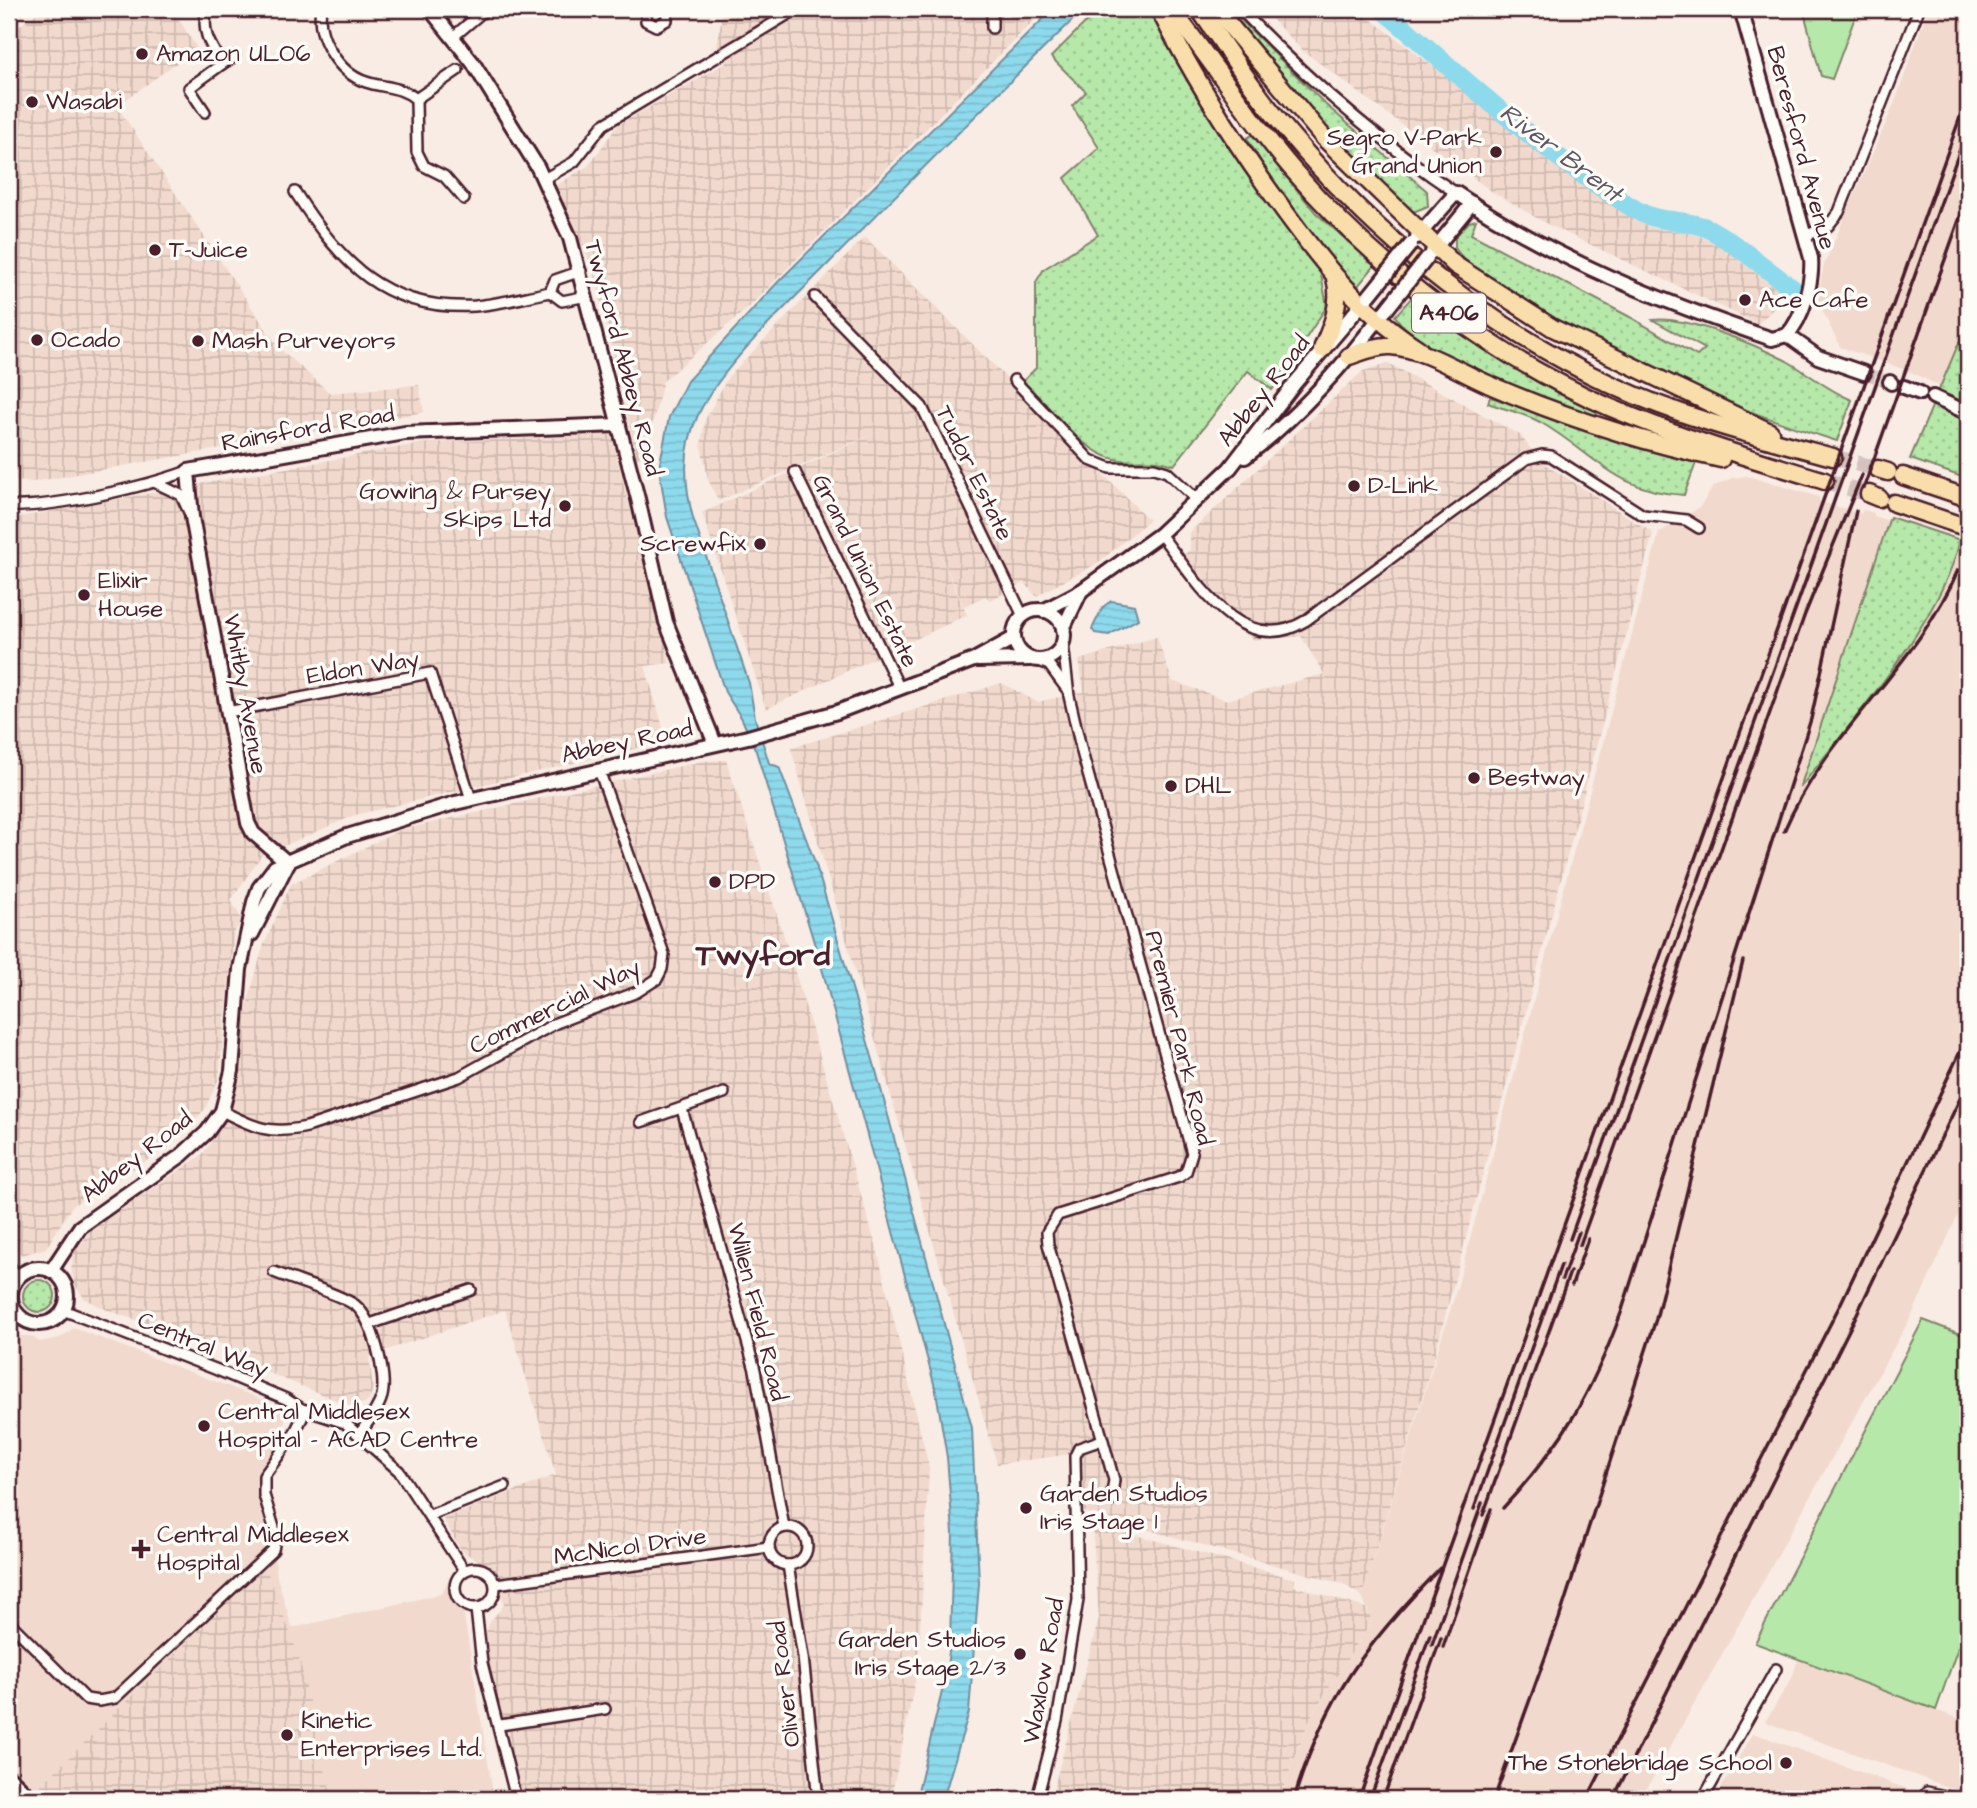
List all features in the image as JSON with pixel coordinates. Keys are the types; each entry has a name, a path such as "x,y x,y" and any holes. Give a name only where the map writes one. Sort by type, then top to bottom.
{"highway":[{"path":"1159,9 1244,156 1335,278 1436,359"},
{"name":"A406","path":"1171,9 1255,124 1293,170 1342,223 1437,305 1535,370 1607,406 1716,448 1825,481 1712,457 1615,431 1490,385 1436,359"},
{"name":"A406","path":"1199,9 1288,132 1352,203 1430,272 1483,311 1548,352 1625,390 1721,427 1833,457 1723,412 1531,316 1432,252"},
{"path":"1216,9 1325,138 1416,239 1432,252"},
{"path":"1322,349 1337,309 1339,293 1335,278"},
{"path":"1349,356 1391,346 1436,359"},
{"path":"1890,472 1968,498"},
{"path":"1881,498 1968,528"}],"street":[{"path":"207,9 202,24 208,41 222,64"},
{"path":"321,9 320,29 324,40 349,74 365,82 399,88 416,99"},
{"name":"Twyford Abbey Road","path":"430,9 473,63 544,179 570,238 587,296 670,634 715,744"},
{"path":"453,37 486,9"},
{"path":"646,9 646,21 656,26 667,20 667,9"},
{"path":"544,179 574,162 603,125 797,9"},
{"path":"992,9 992,28"},
{"path":"1240,9 1284,55 1368,129 1472,203 1579,264 1642,292 1772,339 1787,335 1809,352 1864,373"},
{"name":"Beresford Avenue","path":"1741,9 1805,236 1811,274 1798,319 1787,335"},
{"path":"1805,236 1828,226 1839,212 1919,9"},
{"path":"205,111 189,88 235,56"},
{"path":"416,99 458,70"},
{"path":"416,99 416,152 425,166 449,180 464,199"},
{"path":"295,192 325,239 348,264 376,285 409,300 476,306 550,292 562,301 587,296"},
{"name":"Abbey Road","path":"1230,468 1322,349 1456,193"},
{"name":"Abbey Road","path":"1043,611 1081,591 1160,534 1230,468 1291,418 1349,356 1472,203"},
{"path":"550,292 555,280 580,271"},
{"name":"Tudor Estate","path":"815,298 922,407 1023,617"},
{"path":"1014,380 1090,460 1110,468 1154,468 1167,472 1197,500"},
{"path":"1895,384 1920,393"},
{"path":"1933,397 1968,413"},
{"name":"Rainsford Road","path":"9,506 49,503 156,483 188,471 405,433 619,425"},
{"path":"1160,534 1224,614 1254,630 1283,631 1305,621 1526,459 1542,455 1551,456 1643,515 1686,520 1699,528"},
{"name":"Whitby Avenue","path":"188,471 192,517 248,823 253,832 288,863"},
{"name":"Grand Union Estate","path":"795,472 899,687"},
{"name":"Whitby Avenue","path":"156,483 181,495 192,517"},
{"name":"Abbey Road","path":"1063,629 1081,591"},
{"path":"1043,611 1055,615 1063,629 1063,644 1053,657 1034,660 1018,648 1014,638 1023,617 1043,611"},
{"name":"Abbey Road","path":"51,1271 80,1227 182,1155 207,1132 222,1111 230,1081 236,997 247,942 259,888 275,867 347,836 471,799 766,733 837,712 974,660 1014,638"},
{"name":"Premier Park Road","path":"1063,644 1069,696 1192,1153 1186,1172 1179,1177 1058,1214 1047,1232 1048,1244 1114,1480 1111,1501"},
{"name":"Abbey Road","path":"974,660 1034,660"},
{"name":"Premier Park Road","path":"1034,660 1054,670 1069,696"},
{"name":"Eldon Way","path":"228,712 430,673 471,799"},
{"name":"Commercial Way","path":"222,1111 258,1129 286,1132 307,1127 459,1077 556,1023 637,992 657,979 662,969 664,954 599,770"},
{"path":"641,1122 724,1093"},
{"name":"Willen Field Road","path":"682,1109 755,1370 784,1527"},
{"path":"9,1266 19,1277"},
{"path":"34,1269 51,1271 66,1288 63,1310 55,1319 41,1324 26,1321 12,1313 12,1289 19,1277 34,1269"},
{"path":"274,1272 355,1306 369,1324 384,1379 383,1393 379,1405 360,1433"},
{"path":"369,1324 471,1290"},
{"name":"Central Way","path":"63,1310 215,1369 306,1410 336,1417 360,1433 399,1472 464,1570"},
{"path":"9,1622 86,1699 99,1701 115,1698 272,1550 276,1534 264,1495 264,1476 294,1434 306,1410"},
{"name":"Waxlow Road","path":"1037,1799 1057,1721 1079,1600 1076,1464 1079,1448 1102,1440"},
{"path":"430,1515 505,1486"},
{"path":"784,1527 801,1532 807,1544 800,1560 788,1565 773,1558 769,1548 771,1537 784,1527"},
{"name":"McNicol Drive","path":"496,1584 769,1548"},
{"name":"Oliver Road","path":"788,1565 803,1657 818,1799"},
{"path":"464,1570 484,1570 496,1584 491,1601 476,1609 466,1606 457,1596 455,1585 464,1570"},
{"path":"476,1609 482,1663 500,1725 516,1799"},
{"path":"1703,1799 1776,1669"},
{"path":"500,1725 606,1709"},
{"path":"9,1777 32,1799"},
{"path":"1925,1796 1958,1799"}],"shaded area":[{"path":"43,9 172,9 197,48 117,106 278,347 330,393 419,385 424,412 33,482 9,481 9,33"},
{"path":"723,9 1045,9 749,307 663,381 644,458 637,458 593,268 555,186 588,166 618,125 726,63 717,46"},
{"path":"1262,9 1357,9 1648,227 1696,234 1722,247 1786,296 1758,324 1547,224 1491,191 1302,50"},
{"path":"1928,9 1968,9 1968,400 1909,371 1840,347 1817,299 1824,265 1895,102"},
{"path":"865,237 1149,520 1098,563 1036,596 1025,583 990,600 986,596 964,606 930,533 967,615 766,709 702,513 882,430 718,501 708,479 701,445 705,420 728,377"},
{"path":"1388,363 1520,435 1539,460 1653,533 1434,1358 1362,1596 1343,1584 1084,1512 1080,1453 997,1464 791,748 1002,683 1037,702 1084,692 1079,660 1157,637 1172,681 1227,700 1324,674 1301,636 1255,640 1222,619 1173,563 1190,550 1190,532 1363,371"},
{"path":"611,435 670,663 645,666 667,741 355,815 261,856 231,900 242,920 234,932 219,1078 205,1109 169,1147 72,1206 46,1248 22,1255 9,1243 9,519 423,443"},
{"path":"1747,476 1819,497 1819,501 1861,514 1863,510 1874,513 1874,516 1888,521 1870,574 1909,644 1943,589 1960,540 1964,541 1960,550 1968,553 1968,1193 1912,1315 1641,1799 1279,1799 1311,1716 1372,1621 1362,1596 1457,1288 1659,533 1700,507 1713,487 1732,478"},
{"path":"726,760 789,952 877,1249 929,1468 918,1667 891,1799 516,1799 482,1643 490,1622 504,1605 498,1574 461,1550 443,1519 556,1475 505,1310 369,1356 373,1388 369,1401 353,1407 240,1361 232,1348 214,1341 204,1344 107,1310 84,1298 75,1285 71,1268 73,1254 91,1230 202,1155 231,1113 247,1005 263,947 291,884 400,830 703,761"},
{"name":"Central Middlesex Hospital","path":"74,1328 277,1405 287,1413 277,1450 256,1484 271,1531 277,1577 292,1628 441,1594 456,1567 494,1799 42,1799 30,1790 9,1765 9,1339 31,1336 39,1342 60,1338"},
{"path":"1092,1523 1295,1579 1294,1586 1366,1608 1372,1621 1311,1716 1279,1799 1051,1799 1099,1618"},
{"path":"265,1566 299,1657 332,1799 48,1799 36,1790"},
{"path":"1798,1660 1968,1722 1968,1794 1765,1722 1792,1678"},
{"name":"The Stonebridge School","path":"1753,1733 1918,1793 1914,1799 1715,1799"}],"green space":[{"path":"1099,9 1159,9 1318,260 1327,306 1272,390 1248,371 1174,465 1157,461 1115,459 1103,455 1078,438 1023,381 1036,368 1036,282 1044,269 1098,235 1065,178 1099,148 1072,106 1086,92 1051,57"},
{"path":"1230,9 1326,105 1427,191 1428,206 1413,212 1312,116 1269,65"},
{"path":"1803,9 1858,9 1832,79 1821,76"},
{"path":"1252,135 1316,213 1375,265 1358,286 1326,258 1296,218 1247,138"},
{"path":"1476,220 1471,234 1630,317 1697,356 1705,349 1653,320 1684,322 1758,347 1852,400 1837,441 1709,396 1627,358 1547,314 1480,271 1455,248 1455,237 1469,222"},
{"path":"1412,297 1456,330 1502,359 1597,411 1596,416 1487,376 1432,348 1410,333 1395,316"},
{"path":"1962,335 1968,338 1968,479 1910,459"},
{"path":"1490,397 1696,463 1684,495 1660,492 1622,478 1540,422 1488,403"},
{"path":"1890,517 1960,540 1950,571 1915,637 1800,788"},
{"path":"39,1280 50,1285 55,1296 50,1307 39,1312 28,1307 23,1296 28,1285"},
{"path":"1923,1320 1968,1337 1968,1619 1936,1710 1755,1643"}],"water":[{"path":"1053,9 1084,9 756,337 723,376 698,415 689,441 686,466 693,518 749,683 755,718 769,763 779,767 816,865 875,1067 972,1428 979,1583 969,1712 943,1799 916,1799 946,1675 950,1643 953,1533 947,1457 936,1391 823,972 756,751 742,719 725,692 667,517 659,468 669,417 687,381 777,283"},
{"path":"1111,601 1134,605 1138,619 1109,635 1095,633 1092,629 1103,607"}],"waterway":[{"name":"River Brent","path":"1382,9 1570,166 1646,215 1691,223 1720,235 1792,288"}],"tunnel":[{"path":"1864,373 1890,382"},
{"path":"1833,457 1878,469"},
{"path":"1825,481 1869,494"}],"railway":[{"path":"1359,1799 1968,95"},
{"path":"1570,1239 1968,127"},
{"path":"1960,202 1968,176"},
{"path":"1864,487 1968,195"},
{"path":"1580,1245 1805,614 1862,475"},
{"path":"1503,1508 1542,1462 1573,1417 1598,1369 1621,1313 1811,719 1856,511"},
{"path":"1784,831 1823,763 1920,637 1941,605 1958,570"},
{"path":"1494,1799 1559,1619 1656,1319 1743,961"},
{"path":"1587,1799 1840,1305 1968,1035"},
{"path":"1613,1799 1853,1322 1968,1082"},
{"path":"1562,1279 1579,1232"},
{"path":"1572,1285 1588,1239"},
{"path":"1474,1509 1561,1265"},
{"path":"1483,1515 1570,1272"},
{"path":"1432,1644 1482,1503"},
{"path":"1443,1647 1491,1509"},
{"path":"1294,1799 1320,1730 1351,1673 1391,1621 1440,1568"},
{"path":"1370,1799 1430,1635"},
{"path":"1383,1799 1441,1638"}],"place":[{"name":"Amazon ULO6","path":"142,54"},
{"name":"Wasabi","path":"32,102"},
{"name":"Segro V-Park Grand Union","path":"1496,152"},
{"name":"T-Juice","path":"155,250"},
{"name":"Ace Cafe","path":"1745,300"},
{"name":"Ocado","path":"37,340"},
{"name":"Mash Purveyors","path":"198,341"},
{"name":"D-Link","path":"1354,486"},
{"name":"Gowing & Pursey Skips Ltd","path":"565,506"},
{"name":"Screwfix","path":"760,544"},
{"name":"Elixir House","path":"84,595"},
{"name":"Bestway","path":"1474,778"},
{"name":"DHL","path":"1171,786"},
{"name":"DPD","path":"715,882"},
{"name":"Central Middlesex Hospital - ACAD Centre","path":"204,1426"},
{"name":"Garden Studios Iris Stage 1","path":"1026,1508"},
{"name":"Central Middlesex Hospital","path":"141,1549"},
{"name":"Garden Studios Iris Stage 2/3","path":"1020,1654"},
{"name":"Kinetic Enterprises Ltd.","path":"287,1735"},
{"name":"The Stonebridge School","path":"1786,1763"}],"district":[{"name":"Twyford","path":"763,955"}]}
